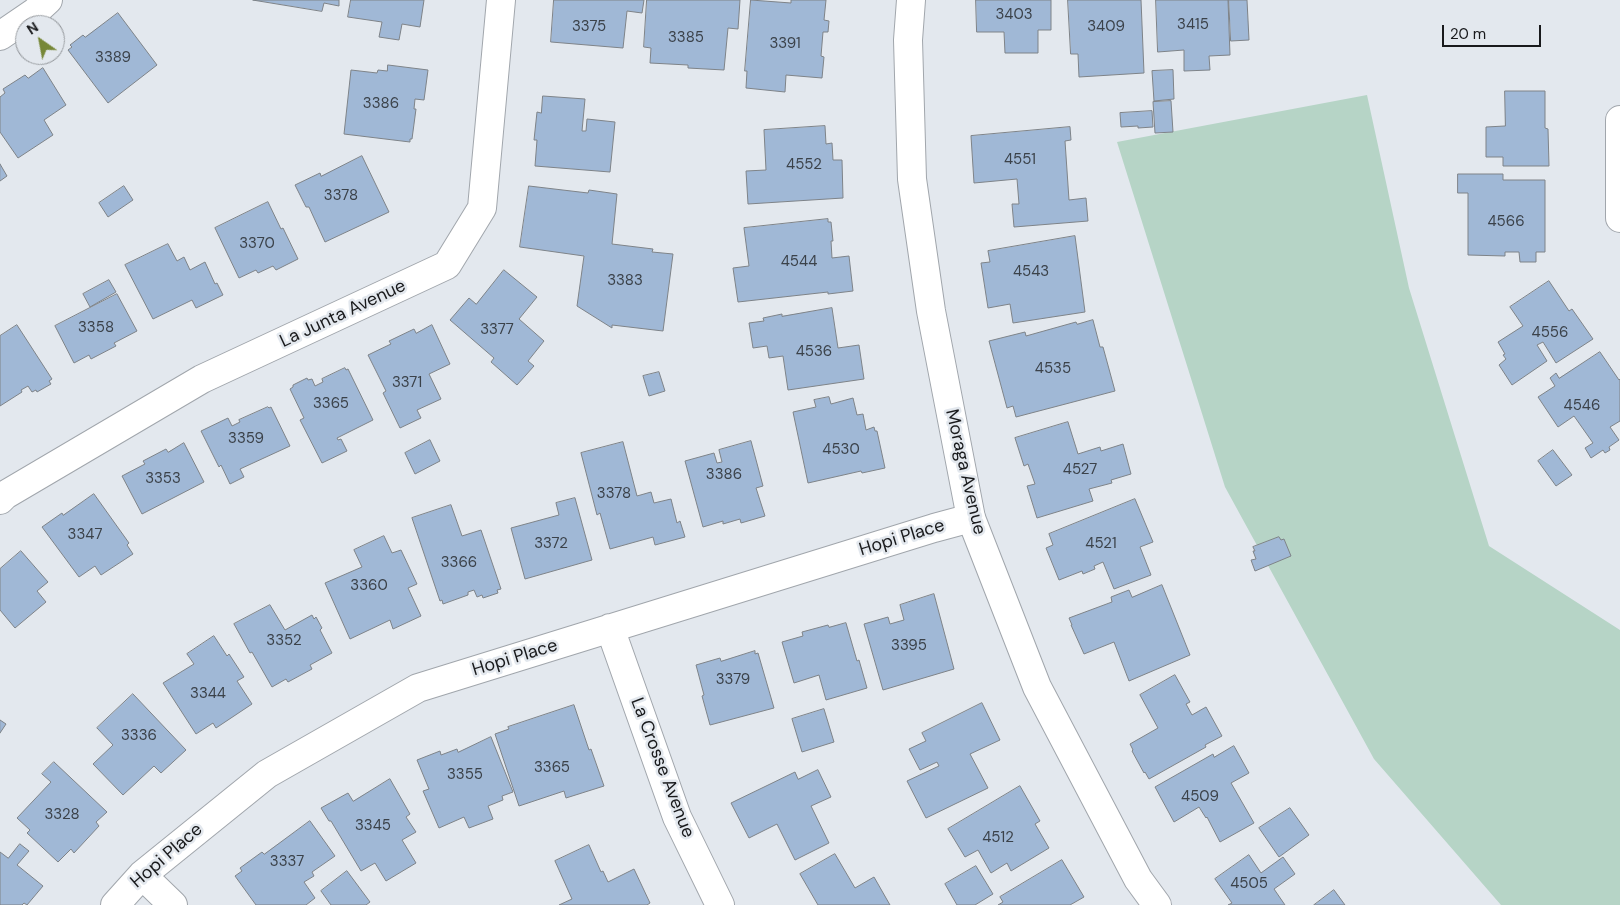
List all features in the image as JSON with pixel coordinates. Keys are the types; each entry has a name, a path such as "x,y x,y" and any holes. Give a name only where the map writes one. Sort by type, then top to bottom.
{"street":[{"path":"0,36 36,12 48,0"},
{"name":"La Junta Avenue","path":"0,500 4,495 202,379 447,265 482,208 501,0"},
{"name":"Moraga Avenue","path":"911,0 908,40 912,179 931,311 971,518 1037,687 1138,879 1157,905"},
{"path":"1620,120 1620,218"},
{"name":"Hopi Place","path":"114,905 142,875 267,774 418,688 971,518"},
{"name":"La Crosse Avenue","path":"610,628 677,817 720,905"},
{"path":"142,875 173,905"}],"green space":[{"path":"1367,95 1409,288 1489,546 1620,630 1620,905 1501,905 1374,759 1225,487 1117,142"}],"building":[{"path":"253,0 339,0 339,6 324,3 322,11"},
{"path":"351,0 424,0 420,27 402,24 399,40 379,37 382,22 348,17"},
{"path":"554,0 644,0 642,13 627,11 623,48 551,42"},
{"path":"647,0 740,0 738,29 728,28 724,70 688,68 688,65 650,63 651,48 644,47"},
{"path":"751,0 791,3 791,0 826,0 824,20 829,21 828,32 823,32 821,56 824,57 822,78 786,75 785,92 746,88 747,71 745,71"},
{"path":"976,0 1051,0 1051,30 1038,30 1038,53 1005,53 1004,32 977,32"},
{"path":"1068,0 1141,0 1144,73 1079,77 1078,54 1071,54"},
{"path":"1156,0 1228,0 1230,55 1209,56 1210,70 1184,71 1184,50 1158,52"},
{"path":"1229,0 1247,0 1249,40 1231,41"},
{"path":"118,13 157,65 108,103 68,50 72,47 70,45 83,35 85,37"},
{"path":"388,65 428,70 424,100 415,99 414,109 416,109 412,139 410,139 410,142 344,134 351,70 377,73 378,70 387,71"},
{"path":"43,68 66,105 44,120 53,135 18,158 0,132 0,97 5,93 3,89 25,75 28,78"},
{"path":"1173,70 1174,99 1154,101 1152,71"},
{"path":"1505,91 1545,91 1545,128 1548,129 1549,166 1503,166 1503,157 1486,157 1486,127 1505,126"},
{"path":"543,96 585,99 582,131 586,131 587,119 615,122 610,172 535,166 537,140 534,140 537,112 541,113"},
{"path":"1171,101 1173,132 1155,133 1153,102"},
{"path":"1152,111 1153,127 1121,127 1120,113"},
{"path":"825,126 826,144 832,143 833,160 842,160 843,198 748,204 746,171 766,170 764,130"},
{"path":"1070,127 1071,140 1065,141 1069,200 1086,198 1088,221 1014,227 1012,204 1019,204 1017,179 974,183 971,136"},
{"path":"362,156 389,212 325,242 309,207 306,207 295,185 320,173 321,176"},
{"path":"0,164 7,176 0,181"},
{"path":"1458,174 1503,174 1503,180 1545,180 1545,252 1536,252 1536,262 1520,262 1519,252 1505,252 1505,256 1468,255 1468,193 1458,193"},
{"path":"124,186 133,200 108,217 99,203"},
{"path":"529,186 588,193 589,190 617,194 612,244 653,249 652,252 673,254 663,331 612,325 612,328 577,306 584,256 520,247"},
{"path":"268,202 298,259 276,270 273,266 258,273 256,270 239,278 215,228"},
{"path":"828,219 828,222 831,222 833,241 831,241 832,258 849,256 853,291 738,302 733,268 749,266 744,228"},
{"path":"1075,236 1085,312 1013,323 1010,304 988,308 981,263 990,262 988,251"},
{"path":"168,244 177,261 184,257 190,270 205,262 215,284 217,283 223,295 196,308 192,300 153,319 125,265"},
{"path":"504,270 537,297 519,319 544,341 528,361 534,366 517,385 491,362 494,358 450,320 469,298 476,304"},
{"path":"109,280 116,292 90,307 83,294"},
{"path":"1549,281 1569,311 1572,309 1593,339 1556,363 1543,342 1537,345 1547,361 1512,385 1499,365 1506,359 1498,342 1523,326 1510,307"},
{"path":"117,294 137,331 114,343 116,346 91,359 89,355 74,363 55,326"},
{"path":"832,308 838,348 859,345 864,379 788,390 783,356 769,358 767,346 753,348 749,323 764,321 763,318 782,314 782,316"},
{"path":"1093,320 1100,347 1103,347 1115,391 1016,417 1013,406 1007,408 989,341 1025,332 1026,336 1076,322 1077,324"},
{"path":"17,325 52,379 49,381 51,384 37,392 36,390 32,392 28,386 0,406 0,336"},
{"path":"432,325 450,364 429,374 441,399 417,410 421,418 400,428 383,393 386,391 368,355 391,344 389,341 414,329 416,333"},
{"path":"1600,352 1620,379 1620,421 1610,427 1619,440 1609,447 1610,450 1605,453 1603,450 1591,458 1585,448 1593,443 1574,416 1558,427 1538,397 1555,386 1550,378 1556,373 1559,378"},
{"path":"345,368 346,370 348,369 373,420 337,438 338,440 341,439 347,451 322,463 300,420 304,418 290,389 293,385 307,378 308,380 312,379 315,386 323,382 322,379"},
{"path":"659,372 665,391 649,396 643,376"},
{"path":"829,397 831,404 853,398 857,415 863,414 866,430 874,427 875,431 877,431 885,468 862,473 861,471 808,483 793,412 816,407 814,400"},
{"path":"271,407 290,446 240,469 244,477 230,484 201,431 228,418 232,426 240,422 239,420"},
{"path":"1068,422 1078,454 1100,447 1101,451 1123,444 1131,474 1111,480 1112,483 1089,489 1093,501 1037,518 1027,486 1035,484 1028,464 1024,466 1015,438"},
{"path":"430,440 440,461 415,474 405,453"},
{"path":"751,441 763,486 756,488 765,516 741,523 740,519 723,524 723,521 703,527 685,461 714,453 717,463 722,462 719,450"},
{"path":"623,442 637,496 651,492 654,503 671,499 677,523 680,521 685,537 655,545 653,537 610,549 600,513 597,515 581,453"},
{"path":"184,443 204,482 142,514 122,476 145,464 143,461 166,449 168,452"},
{"path":"1553,450 1572,475 1556,486 1538,461"},
{"path":"94,494 129,543 127,545 133,554 101,575 95,566 79,577 42,527"},
{"path":"575,498 592,560 525,579 511,528 559,515 556,503"},
{"path":"1135,499 1153,542 1140,547 1151,575 1114,589 1103,562 1094,566 1095,569 1083,574 1082,571 1059,580 1046,548 1053,545 1049,534"},
{"path":"451,505 462,536 481,530 501,589 497,590 498,593 483,598 482,595 477,597 474,590 468,592 468,595 443,604 442,600 440,601 412,518"},
{"path":"384,536 392,553 401,550 417,584 408,588 421,616 393,629 390,620 350,639 325,583 362,567 354,550"},
{"path":"1279,537 1281,540 1284,539 1291,556 1255,571 1251,560 1256,559 1253,547"},
{"path":"21,551 48,582 37,591 46,602 15,628 0,610 0,569"},
{"path":"1162,585 1190,655 1129,681 1114,642 1084,654 1069,618 1112,602 1111,597 1129,590 1132,597"},
{"path":"934,594 954,669 883,690 864,624 888,617 890,624 904,620 900,605"},
{"path":"270,605 285,630 312,615 314,619 316,617 322,628 320,630 332,653 310,665 312,669 288,682 286,679 272,687 234,624"},
{"path":"846,623 867,688 826,700 819,675 794,683 782,642 803,636 802,632 828,625 829,627"},
{"path":"214,636 244,677 237,681 252,704 216,728 213,723 196,734 163,683 194,664 187,654"},
{"path":"755,651 755,654 758,653 774,708 710,725 696,665 720,658 721,661"},
{"path":"1175,675 1190,702 1186,704 1192,715 1206,707 1222,736 1149,779 1132,751 1130,744 1158,728 1140,695"},
{"path":"133,694 186,750 161,773 154,766 123,795 93,764 113,745 97,728"},
{"path":"982,703 1000,740 970,754 988,788 926,818 907,781 939,766 937,762 920,770 909,749 926,741 922,733"},
{"path":"574,705 589,750 591,749 604,786 566,798 564,791 519,806 495,734 509,729 508,727"},
{"path":"824,709 834,742 802,752 792,719"},
{"path":"0,720 6,724 0,733"},
{"path":"491,737 513,792 502,796 503,800 488,806 493,819 469,828 464,817 439,828 423,791 429,789 417,760 440,751 441,755 457,749 458,752"},
{"path":"1234,746 1249,773 1231,783 1254,823 1220,842 1207,817 1199,807 1174,822 1155,787 1213,754 1214,757"},
{"path":"54,762 107,812 96,822 99,826 74,853 71,849 58,862 27,833 30,830 17,818 51,782 42,774"},
{"path":"818,770 831,797 811,806 829,843 795,860 777,824 749,838 731,803 795,772 798,779"},
{"path":"390,779 410,814 406,817 416,832 402,840 416,863 386,881 375,863 361,871 321,808 348,793 353,801"},
{"path":"1020,786 1040,821 1035,824 1049,848 1011,871 1007,863 991,873 978,850 965,857 948,829"},
{"path":"1290,808 1309,835 1279,857 1259,828"},
{"path":"310,821 335,856 312,872 314,876 304,882 315,898 306,905 256,905 235,876 242,871 240,868 262,852 264,854"},
{"path":"20,844 29,851 17,865 43,886 27,905 24,903 22,905 0,905 0,852 8,858"},
{"path":"589,845 601,872 603,871 608,882 634,869 650,903 647,905 559,905 572,899 555,861"},
{"path":"835,854 855,888 874,877 890,905 818,905 800,874"},
{"path":"1249,855 1261,873 1283,857 1295,874 1274,889 1285,905 1228,905 1232,903 1215,879"},
{"path":"1062,860 1084,897 1070,905 998,905 1003,902 1000,897"},
{"path":"976,866 993,894 975,905 957,905 945,884"},
{"path":"347,871 370,902 366,905 331,905 321,891"},
{"path":"1334,890 1345,905 1314,905"}]}
